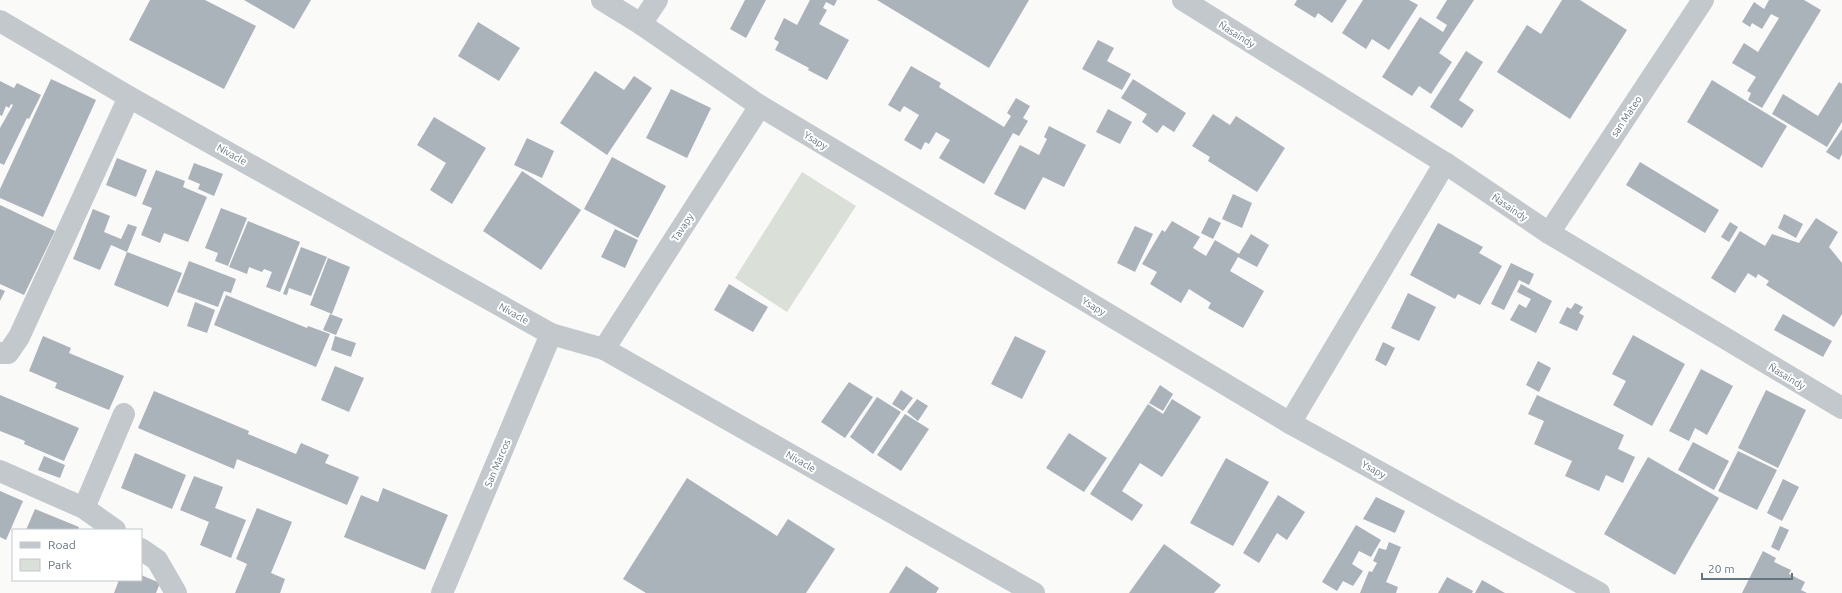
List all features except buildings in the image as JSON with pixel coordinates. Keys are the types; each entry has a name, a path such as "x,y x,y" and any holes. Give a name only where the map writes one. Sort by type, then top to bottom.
{"street":[{"name":"Ysapy","path":"602,0 641,24 760,106 1290,423 1598,593"},
{"path":"641,24 657,0"},
{"name":"Ñasaindy","path":"1183,0 1445,163 1549,233 1842,408"},
{"name":"san Mateo","path":"1549,233 1703,0"},
{"name":"Nivacle","path":"0,21 129,97 552,334 604,349 1034,593"},
{"path":"0,353 8,352 19,337 129,97"},
{"name":"Tavapy","path":"604,349 760,106"},
{"path":"1290,423 1445,163"},
{"name":"San Marcos","path":"442,593 552,334"},
{"path":"84,508 124,414"},
{"path":"0,471 84,508 114,529"},
{"path":"142,550 157,560 176,593"}],"green space":[{"path":"802,172 856,206 787,312 735,278"}]}
